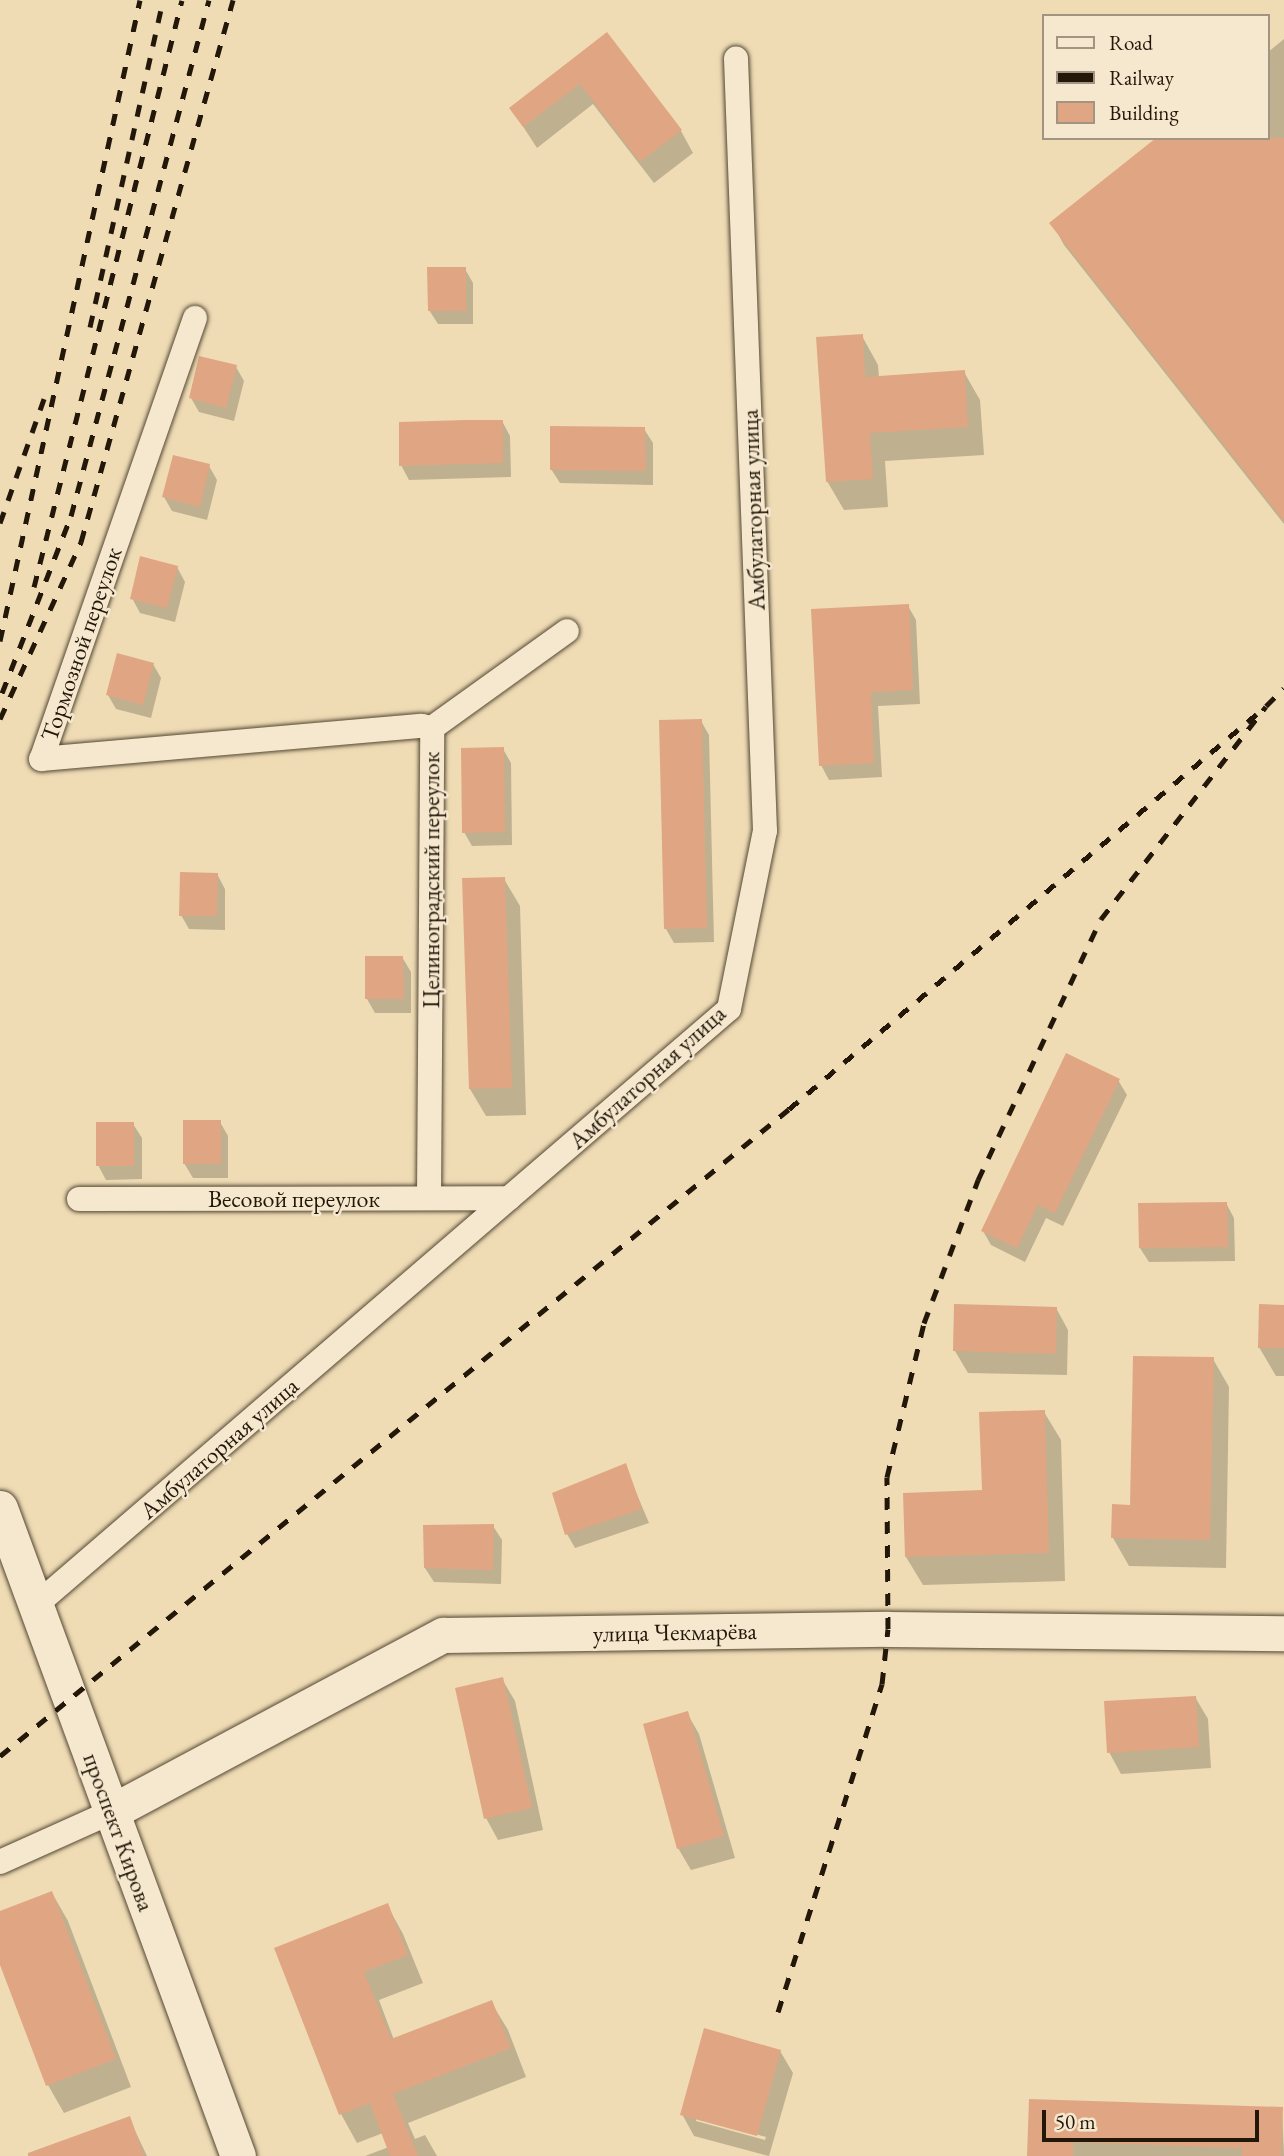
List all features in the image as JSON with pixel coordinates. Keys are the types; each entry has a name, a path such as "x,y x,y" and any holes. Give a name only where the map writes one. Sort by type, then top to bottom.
{"street":[{"name":"Амбулаторная улица","path":"36,1605 729,1009 765,831 736,60"},
{"name":"Тормозной переулок","path":"195,318 41,759 422,726 432,728"},
{"name":"Целиноградский переулок","path":"429,1198 432,728 567,631"},
{"name":"Весовой переулок","path":"79,1199 509,1198"},
{"name":"проспект Кирова","path":"0,1508 238,2156"},
{"name":"улица Чекмарёва","path":"111,1812 443,1635 888,1629 1284,1633"},
{"path":"0,1862 111,1812"}],"building":[{"path":"607,32 682,130 640,162 580,84 523,127 509,108"},
{"path":"1284,138 1284,521 1049,223 1153,140"},
{"path":"427,267 466,267 466,311 428,311"},
{"path":"863,334 865,377 965,370 968,427 870,433 873,479 826,482 816,337"},
{"path":"199,356 237,365 226,408 189,398"},
{"path":"503,420 503,463 399,466 399,422"},
{"path":"550,426 645,427 646,471 550,470"},
{"path":"173,455 210,464 200,507 162,497"},
{"path":"140,556 178,566 167,608 130,599"},
{"path":"909,604 913,690 871,692 874,763 819,766 811,609"},
{"path":"117,653 154,663 143,705 106,695"},
{"path":"702,719 707,928 664,929 659,720"},
{"path":"504,747 505,832 462,833 461,748"},
{"path":"180,872 218,873 217,916 179,916"},
{"path":"505,877 512,1088 469,1089 462,878"},
{"path":"365,956 403,956 404,999 365,999"},
{"path":"1066,1053 1120,1079 1055,1213 1038,1205 1017,1248 981,1231"},
{"path":"183,1120 221,1120 221,1164 183,1164"},
{"path":"96,1122 134,1122 134,1166 96,1166"},
{"path":"1227,1202 1228,1247 1139,1248 1138,1203"},
{"path":"954,1304 1057,1307 1056,1354 953,1351"},
{"path":"1259,1304 1284,1305 1284,1348 1258,1348"},
{"path":"1133,1356 1214,1357 1210,1540 1111,1538 1112,1504 1130,1505"},
{"path":"1045,1410 1049,1553 905,1557 903,1493 982,1490 979,1412"},
{"path":"626,1463 642,1509 565,1535 552,1493"},
{"path":"494,1524 493,1570 424,1568 423,1525"},
{"path":"503,1677 532,1808 484,1819 455,1688"},
{"path":"1196,1696 1199,1747 1107,1753 1104,1701"},
{"path":"688,1711 724,1836 677,1849 643,1724"},
{"path":"52,1891 116,2059 46,2086 0,1965 0,1911"},
{"path":"388,1903 408,1955 364,1972 391,2039 492,2000 511,2048 393,2094 418,2156 390,2156 370,2103 339,2115 274,1948"},
{"path":"704,2028 781,2050 757,2136 680,2115"},
{"path":"1029,2099 1283,2107 1281,2156 1242,2156 1242,2148 1073,2142 1073,2156 1027,2156"},
{"path":"130,2116 144,2156 28,2156 28,2153"}],"railway":[{"path":"0,641 140,0"},
{"path":"90,327 163,0"},
{"path":"34,587 182,0"},
{"path":"2,693 71,516 209,0"},
{"path":"0,719 81,542 233,0"},
{"path":"0,523 44,399"},
{"path":"778,2012 882,1684 888,1629 887,1477 924,1323 978,1180 1101,919 1266,706 1284,688"},
{"path":"0,1756 789,1109 1266,706"}]}
